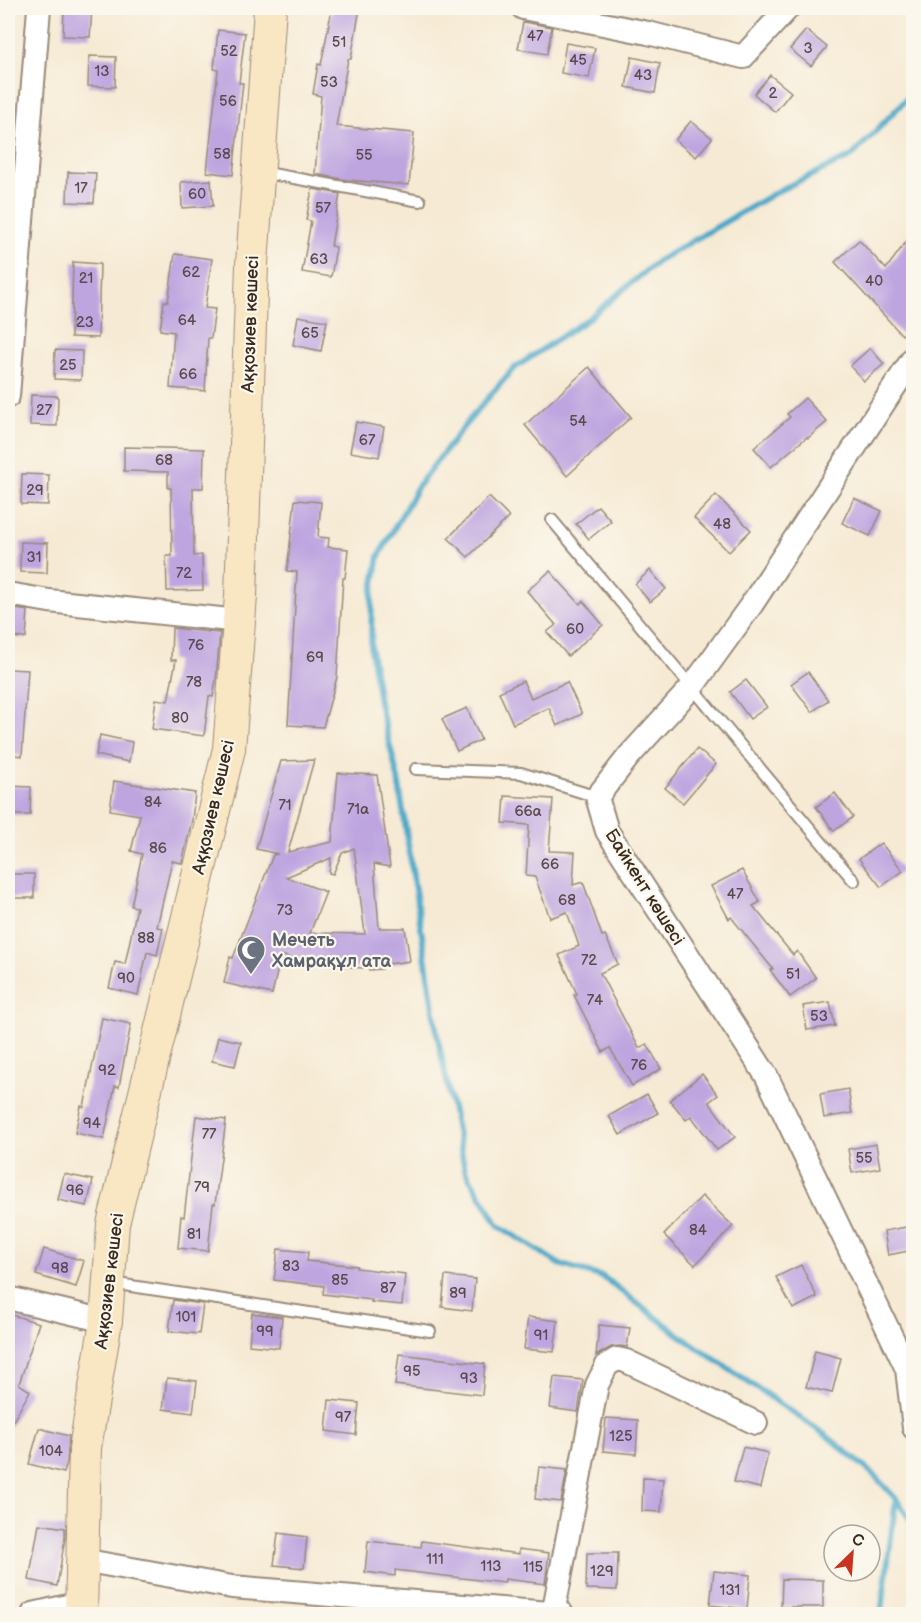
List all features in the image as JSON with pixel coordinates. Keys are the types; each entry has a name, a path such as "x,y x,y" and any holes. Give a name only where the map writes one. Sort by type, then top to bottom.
{"main road":[{"name":"Аққозиев көшесі","path":"81,1609 85,1448 106,1321 113,1224 229,749 239,621 252,264 270,8"}],"street":[{"path":"8,396 39,8"},
{"path":"523,8 648,33 743,57 788,8"},
{"path":"597,797 629,756 692,687 752,604 914,357"},
{"path":"8,594 49,601 239,621"},
{"name":"Байкент көшесі","path":"597,797 608,831 766,1076 907,1369 914,1428"},
{"path":"8,1298 106,1321"},
{"path":"82,1560 232,1587 556,1614 597,1385 607,1365 617,1359 626,1361 756,1423"},
{"path":"33,1614 81,1609"}],"lane":[{"path":"258,171 420,201"},
{"path":"552,520 854,881"},
{"path":"416,769 521,773 597,797"},
{"path":"108,1282 430,1331"}],"building":[{"path":"64,8 92,8 90,37 63,36"},
{"path":"332,8 360,8 336,126 414,133 409,185 347,180 315,174 321,96 313,94"},
{"path":"523,22 552,27 547,54 518,49"},
{"path":"218,30 245,33 239,83 243,83 233,175 207,172 218,70 214,69"},
{"path":"806,30 827,47 811,66 790,49"},
{"path":"566,43 595,48 589,78 561,73"},
{"path":"89,56 116,57 115,87 88,86"},
{"path":"632,57 660,63 655,93 626,87"},
{"path":"770,75 791,92 775,112 754,94"},
{"path":"691,121 712,138 696,157 675,140"},
{"path":"68,172 96,173 94,203 67,202"},
{"path":"211,180 213,206 182,208 181,182"},
{"path":"313,189 340,194 331,246 336,247 331,277 302,272 311,221 306,220"},
{"path":"914,231 914,324 902,335 835,262 859,240 886,269"},
{"path":"175,254 212,259 205,308 215,309 211,338 208,338 205,391 170,388 174,332 160,330 164,301 168,302"},
{"path":"73,262 100,264 98,338 71,337"},
{"path":"298,316 327,321 321,351 293,345"},
{"path":"870,348 884,364 864,381 850,366"},
{"path":"55,350 82,351 81,380 54,379"},
{"path":"589,367 631,417 567,476 525,425"},
{"path":"31,395 58,396 57,426 30,425"},
{"path":"805,398 827,422 771,467 754,448 790,417 787,414"},
{"path":"356,422 384,427 379,457 350,452"},
{"path":"124,447 204,449 203,488 193,488 194,556 202,555 203,590 167,591 166,556 172,556 171,488 168,488 168,472 124,471"},
{"path":"22,474 49,475 48,505 21,504"},
{"path":"716,495 751,530 729,552 694,518"},
{"path":"489,497 509,517 468,557 448,538"},
{"path":"854,498 882,511 870,536 842,523"},
{"path":"295,500 321,502 318,537 329,538 328,547 348,549 345,578 343,578 337,677 323,727 288,725 297,572 287,571"},
{"path":"598,506 611,521 589,539 576,524"},
{"path":"21,542 48,543 47,573 20,572"},
{"path":"650,570 666,589 650,602 635,584"},
{"path":"550,571 580,604 583,601 603,625 568,656 547,632 556,625 527,591"},
{"path":"8,608 28,611 26,638 8,637"},
{"path":"172,628 220,633 216,680 213,697 209,696 204,736 152,729 156,699 168,701 176,660 171,660"},
{"path":"8,669 28,670 22,756 8,754"},
{"path":"808,672 828,700 812,712 791,684"},
{"path":"746,680 767,707 750,719 730,692"},
{"path":"523,681 531,698 567,682 582,714 557,726 549,708 513,724 499,692"},
{"path":"467,708 481,740 457,751 442,719"},
{"path":"100,735 132,742 129,762 96,755"},
{"path":"697,749 716,764 683,803 665,788"},
{"path":"314,760 288,852 332,842 338,773 377,775 390,867 374,864 379,928 405,928 410,961 382,965 382,969 369,970 369,967 301,962 281,955 272,994 224,983 230,957 233,958 273,855 278,854 256,849 281,761","holes":["354,848 365,934 310,933 326,892 286,877 331,858 329,873 333,874 342,853"]},
{"path":"114,781 195,793 192,820 182,863 172,861 157,927 163,928 157,955 147,952 138,995 109,988 115,962 125,964 137,907 131,906 142,854 131,851 140,815 110,810"},
{"path":"8,786 31,787 30,815 8,815"},
{"path":"835,793 853,817 834,831 816,807"},
{"path":"505,796 553,799 549,851 575,852 573,885 583,882 602,936 605,935 618,964 600,973 639,1048 647,1044 661,1069 632,1086 610,1048 603,1052 574,995 577,994 559,955 579,946 567,912 550,918 535,877 526,876 529,825 503,823"},
{"path":"881,843 903,871 881,887 859,859"},
{"path":"742,870 760,902 753,906 793,955 797,951 816,978 790,997 770,970 773,969 731,917 729,919 711,886"},
{"path":"8,874 34,874 34,898 8,898"},
{"path":"830,1002 835,1026 807,1030 803,1006"},
{"path":"102,1018 131,1024 119,1087 115,1086 104,1139 75,1133 81,1106 84,1107"},
{"path":"218,1037 241,1042 235,1066 212,1061"},
{"path":"702,1074 718,1095 709,1102 735,1137 717,1150 691,1116 686,1120 670,1100"},
{"path":"848,1089 852,1113 824,1118 820,1094"},
{"path":"647,1094 658,1113 620,1135 609,1116"},
{"path":"196,1116 226,1120 208,1251 178,1248"},
{"path":"876,1144 880,1168 852,1173 848,1149"},
{"path":"64,1174 93,1180 87,1206 58,1200"},
{"path":"702,1196 733,1226 695,1265 664,1235"},
{"path":"912,1226 914,1250 888,1255 884,1231"},
{"path":"44,1249 84,1261 76,1287 36,1275"},
{"path":"278,1249 308,1252 307,1261 405,1274 402,1305 323,1294 324,1286 274,1280"},
{"path":"801,1265 817,1297 793,1309 776,1277"},
{"path":"445,1276 475,1279 472,1311 442,1307"},
{"path":"173,1300 203,1304 199,1334 169,1331"},
{"path":"252,1313 282,1317 279,1348 249,1345"},
{"path":"12,1315 39,1323 19,1384 30,1391 8,1430 8,1330"},
{"path":"528,1317 558,1321 554,1352 524,1349"},
{"path":"599,1325 630,1328 627,1347 611,1347 596,1356"},
{"path":"815,1351 841,1358 832,1393 806,1387"},
{"path":"399,1354 485,1364 482,1395 395,1385"},
{"path":"554,1377 583,1380 578,1412 550,1408"},
{"path":"167,1378 197,1381 193,1413 163,1409"},
{"path":"329,1400 359,1403 356,1435 326,1431"},
{"path":"606,1418 638,1420 636,1454 603,1451"},
{"path":"39,1428 69,1436 64,1473 29,1464"},
{"path":"743,1447 768,1453 760,1488 734,1482"},
{"path":"539,1467 567,1470 561,1502 535,1499"},
{"path":"643,1478 663,1479 661,1512 642,1511"},
{"path":"39,1524 65,1528 57,1586 29,1580"},
{"path":"278,1533 307,1537 304,1568 274,1565"},
{"path":"368,1541 421,1547 422,1541 519,1554 519,1549 549,1553 545,1584 505,1579 504,1583 395,1570 395,1576 365,1572"},
{"path":"587,1553 618,1553 617,1590 586,1589"},
{"path":"714,1571 750,1575 747,1609 710,1605"},
{"path":"782,1579 822,1580 823,1607 781,1607"}],"waterway":[{"path":"914,91 852,156 780,190 658,261 588,319 513,369 465,425 418,486 379,556 372,595 371,648 379,702 398,778 437,1034 465,1170 498,1225 559,1264 603,1277 678,1334 827,1436 873,1474 896,1499 914,1525"},
{"path":"881,1614 896,1499"}],"place":[{"name":"Мечеть Хамрақұл ата","path":"251,976"}]}
